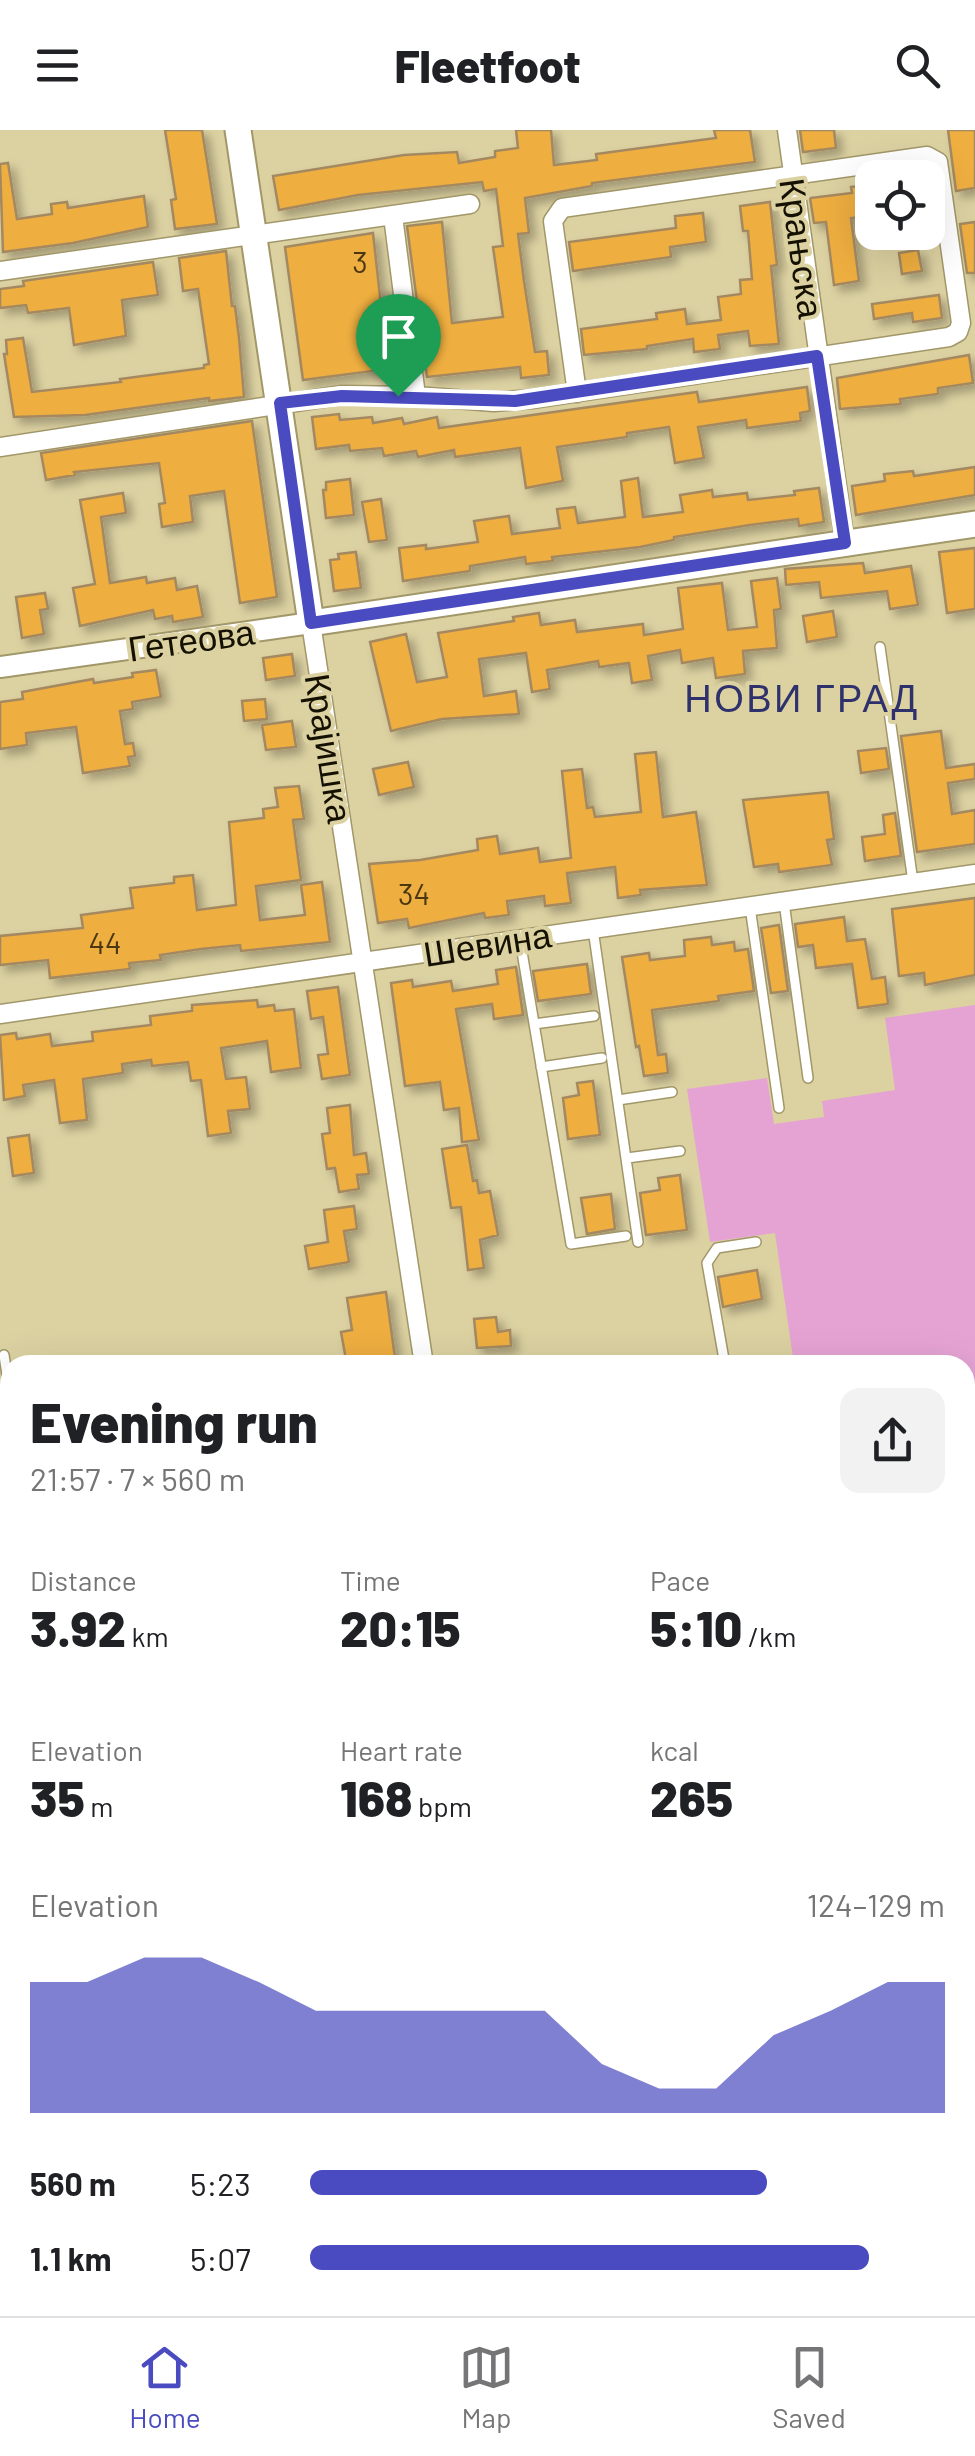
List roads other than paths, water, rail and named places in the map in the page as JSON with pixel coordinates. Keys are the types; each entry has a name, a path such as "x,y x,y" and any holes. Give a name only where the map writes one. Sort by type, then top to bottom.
{"main road":[{"name":"Крајишка","path":"238,130 311,623"},
{"name":"Гетеова","path":"311,623 975,524"}],"street":[{"name":"Крањска","path":"786,130 845,543"},
{"path":"0,446 342,396 494,402 576,393 948,337 958,332 961,323 938,162 932,156 793,173 568,206 557,212 553,221 576,393"},
{"path":"0,270 470,204"},
{"path":"393,216 416,396"},
{"name":"Гетеова","path":"0,667 311,623"},
{"name":"Крајишка","path":"311,623 422,1355"},
{"name":"Шевина","path":"0,1014 975,874"}],"lane":[{"path":"880,648 913,883"},
{"path":"784,902 808,1078"},
{"path":"750,906 779,1108"},
{"path":"592,926 638,1242"},
{"path":"519,937 572,1244 626,1236"},
{"path":"534,1024 594,1016"},
{"path":"541,1067 602,1058"},
{"path":"618,1100 672,1092"},
{"path":"626,1158 680,1151"},
{"path":"723,1355 707,1263 717,1248 756,1242"}],"district":[{"name":"НОВИ ГРАД","path":"802,697"}]}
